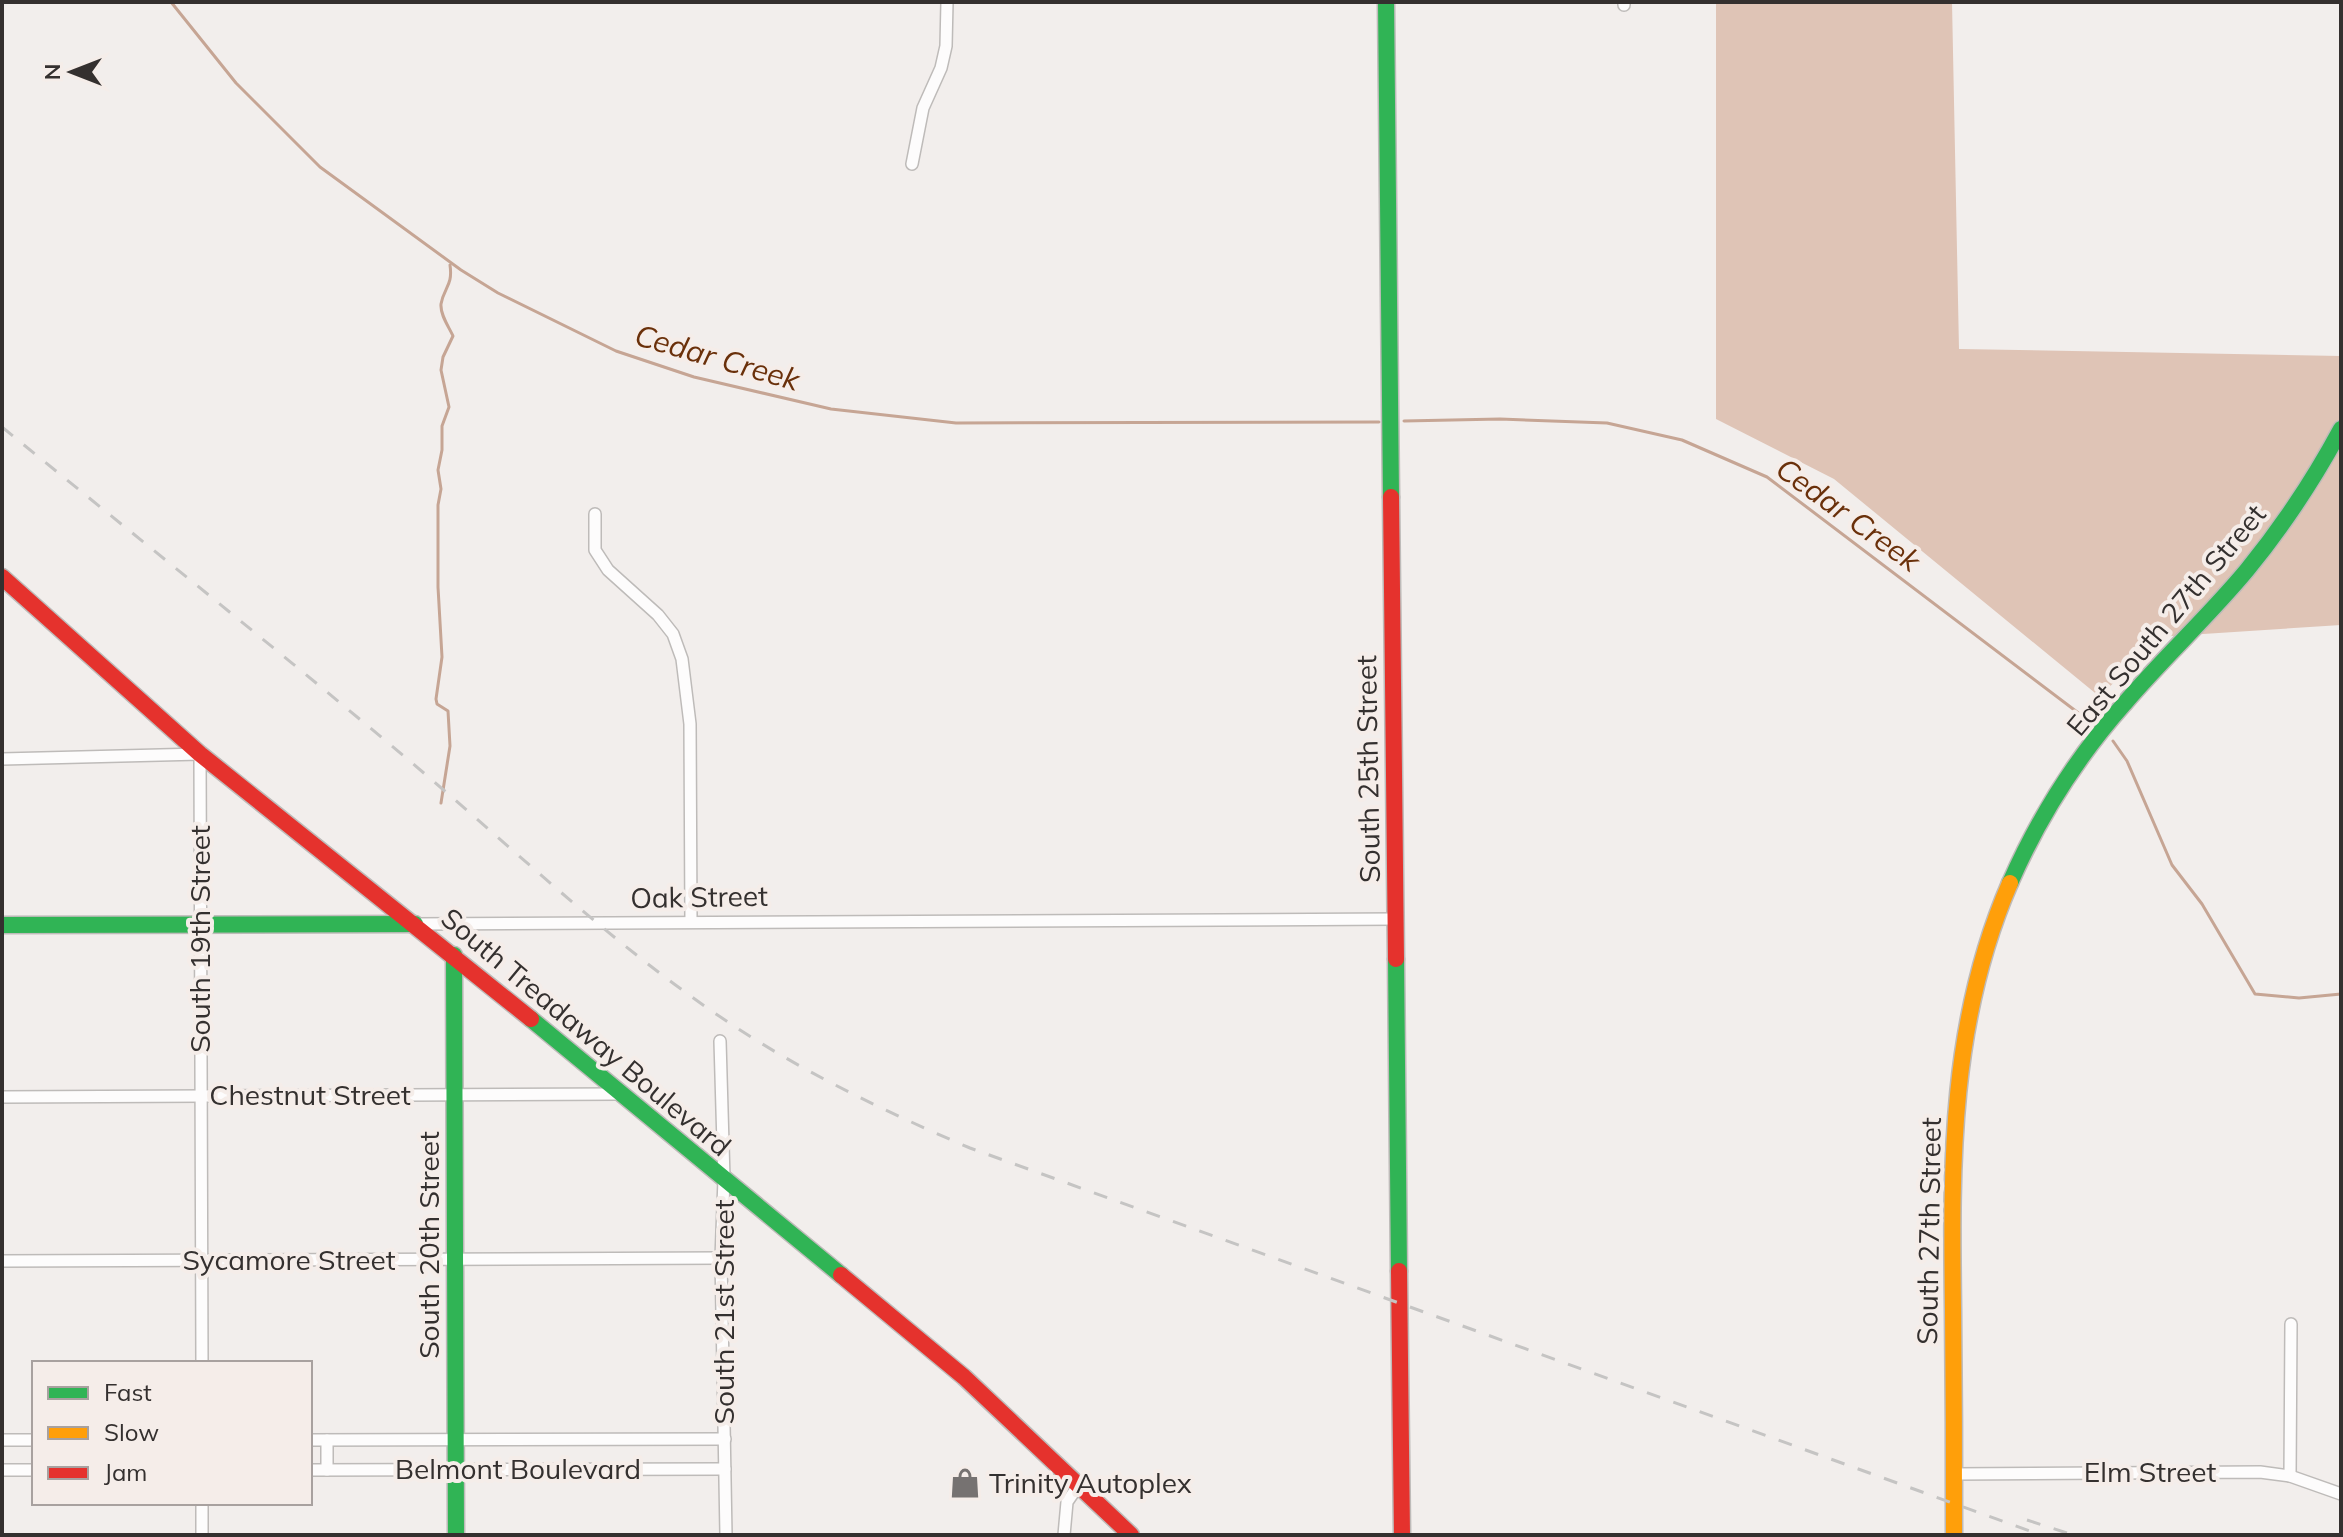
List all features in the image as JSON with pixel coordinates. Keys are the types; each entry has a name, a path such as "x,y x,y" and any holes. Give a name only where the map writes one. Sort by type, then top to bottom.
{"main road":[{"name":"South 25th Street","path":"1386,2 1402,1535"},
{"name":"East South 27th Street","path":"1990,931 2014,873 2045,816 2098,735 2133,693 2242,577 2288,516 2341,429"},
{"name":"South Treadaway Boulevard","path":"2,577 200,754 454,955 962,1376 1131,1535"},
{"name":"Oak Street","path":"2,925 415,924"},
{"name":"South 27th Street","path":"1954,1535 1952,1222 1957,1080 1973,992 1990,931"},
{"name":"South 20th Street","path":"454,955 456,1535"}],"street":[{"path":"912,164 923,108 941,68 946,46 947,2"},
{"path":"595,514 595,550 608,570 658,615 673,634 682,659 690,724 691,922"},
{"path":"2,759 200,754"},
{"name":"South 19th Street","path":"200,754 202,1361"},
{"name":"Oak Street","path":"415,924 1396,919"},
{"name":"South 21st Street","path":"720,1041 726,1535"},
{"name":"Chestnut Street","path":"2,1097 619,1094"},
{"name":"Sycamore Street","path":"2,1261 721,1258"},
{"path":"2290,1476 2291,1324"},
{"name":"Belmont Boulevard","path":"312,1440 725,1439"},
{"path":"2,1440 32,1440"},
{"path":"327,1440 327,1470"},
{"name":"Belmont Boulevard","path":"312,1470 725,1469"},
{"path":"2,1470 32,1470"},
{"name":"Elm Street","path":"1955,1474 2260,1472 2290,1476 2341,1494"},
{"path":"1064,1535 1067,1502 1078,1486"},
{"path":"202,1505 202,1535"}],"shaded area":[{"path":"1716,2 1952,2 1959,349 2341,356 2341,625 2157,637 2100,697 1834,479 1716,419"}],"waterway":[{"name":"Cedar Creek","path":"171,2 236,83 320,167 461,270 498,293 616,351 694,377 831,409 956,423 1379,422"},
{"path":"441,803 450,746 448,711 437,704 436,699 442,657 438,587 438,505 441,489 438,470 442,426 449,407 441,370 443,357 453,336 443,317 441,304 449,282 450,265"},
{"name":"Cedar Creek","path":"1404,421 1500,419 1607,423 1682,440 1767,477 2089,721"},
{"name":"Cedar Creek","path":"2113,741 2127,761 2172,865 2202,904 2255,994 2299,998 2341,994"}],"railway":[{"path":"2,427 361,720 641,959 722,1018 812,1073 970,1148 2041,1535"},
{"path":"2027,1520 2073,1535"}],"traffic: fast":[{"path":"1386,2 1391,497"},
{"path":"2010,883 2046,812 2090,745 2247,570 2297,502 2341,429"},
{"path":"2,925 415,924"},
{"path":"454,955 456,1535"},
{"path":"1396,959 1399,1271"},
{"path":"531,1019 841,1275"}],"traffic: slow":[{"path":"1954,1535 1953,1199 1958,1092 1976,987 1990,935 2010,883"}],"traffic: jam":[{"path":"1391,497 1396,959"},
{"path":"2,577 200,754 531,1019"},
{"path":"1399,1271 1402,1535"},
{"path":"841,1275 964,1377 1131,1535"}],"place":[{"name":"Trinity Autoplex","path":"965,1483"}]}
